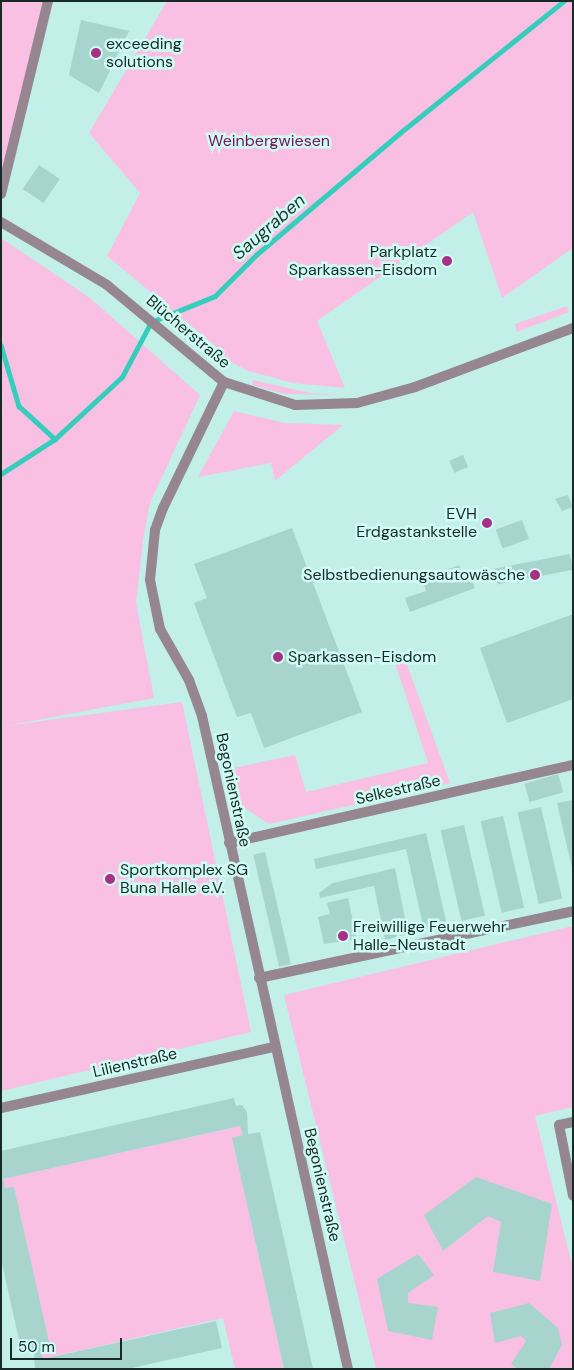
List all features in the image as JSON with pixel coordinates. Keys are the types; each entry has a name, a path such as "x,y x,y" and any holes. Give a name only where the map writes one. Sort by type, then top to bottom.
{"street":[{"path":"1,194 48,1"},
{"name":"Blücherstraße","path":"1,222 92,275 137,309 172,341 224,382 294,405 357,403 415,387 573,328"},
{"name":"Begonienstraße","path":"224,382 162,508 151,548 150,580 160,629 199,708 348,1369"},
{"name":"Selkestraße","path":"229,843 573,765"},
{"path":"259,978 573,911"},
{"name":"Lilienstraße","path":"1,1108 275,1047"},
{"path":"573,1122 559,1125 573,1196"}],"green space":[{"path":"1,1 43,1 1,183"},
{"name":"Weinbergwiesen","path":"167,1 573,1 573,248 502,298 473,212 317,321 345,388 293,383 248,371 222,357 225,354 107,256 140,193 89,133"},
{"path":"1,238 90,298 200,395 150,503 143,540 136,603 154,698 5,726 182,702 251,1032 1,1091"},
{"path":"567,306 569,312 517,332 515,324"},
{"path":"253,380 310,393 344,395 285,394 252,385"},
{"path":"234,411 285,423 343,425 275,481 271,463 198,477"},
{"path":"405,659 450,783 269,824 242,806 233,768 295,755 306,792 428,763 395,663"},
{"path":"573,926 573,1107 535,1116 573,1269 573,1369 376,1369 284,995"},
{"path":"240,1126 243,1135 232,1138 284,1369 235,1369 223,1318 43,1359 41,1349 49,1346 14,1187 5,1188 3,1179"}],"building":[{"name":"exceeding solutions","path":"81,20 129,31 99,93 69,75"},
{"path":"39,165 60,179 44,203 23,189"},
{"path":"463,455 468,467 454,473 449,461"},
{"path":"568,495 573,507 562,511 555,499"},
{"path":"522,520 529,539 503,548 496,530"},
{"name":"Sparkassen-Eisdom","path":"292,528 362,712 264,748 251,713 237,717 194,603 207,598 194,564"},
{"name":"Selbstbedienungsautowäsche","path":"570,554 573,570 497,584 494,569"},
{"path":"459,565 464,579 471,577 475,588 410,612 405,598 426,591 422,579"},
{"path":"573,614 573,699 507,723 480,648"},
{"path":"558,774 563,792 530,802 524,784"},
{"path":"573,800 573,868 572,868 557,803"},
{"path":"541,807 562,899 539,904 518,812"},
{"path":"503,816 524,908 502,913 481,821"},
{"path":"464,825 485,916 462,921 441,830"},
{"path":"426,833 447,925 424,930 406,849 316,869 314,859"},
{"path":"265,852 291,964 279,967 253,855"},
{"path":"395,868 408,934 385,940 374,886 320,898 319,893 333,883"},
{"path":"348,898 357,939 324,944 318,917 330,914 327,903"},
{"path":"234,1098 236,1106 242,1105 247,1112 248,1134 260,1132 313,1369 284,1369 232,1138 243,1135 240,1126 3,1179 5,1188 14,1187 50,1346 41,1349 43,1359 216,1321 222,1348 127,1369 35,1369 34,1350 22,1353 1,1259 1,1151"},
{"path":"476,1177 552,1204 540,1281 493,1272 501,1222 488,1216 443,1251 424,1215"},
{"path":"418,1254 434,1275 408,1293 408,1303 438,1307 432,1340 388,1331 377,1279"},
{"path":"529,1303 558,1328 562,1345 549,1369 518,1369 511,1364 526,1341 521,1336 495,1343 490,1313"}],"waterway":[{"name":"Saugraben","path":"1,474 55,439 122,377 151,322 215,296 256,255 401,132 564,1"},
{"path":"1,345 19,406 55,439"}],"place":[{"name":"exceeding solutions","path":"96,53"},
{"name":"Parkplatz Sparkassen-Eisdom","path":"447,261"},
{"name":"EVH Erdgastankstelle","path":"487,523"},
{"name":"Selbstbedienungsautowäsche","path":"535,575"},
{"name":"Sparkassen-Eisdom","path":"278,657"},
{"name":"Sportkomplex SG Buna Halle e.V.","path":"110,879"},
{"name":"Freiwillige Feuerwehr Halle-Neustadt","path":"343,936"}]}
